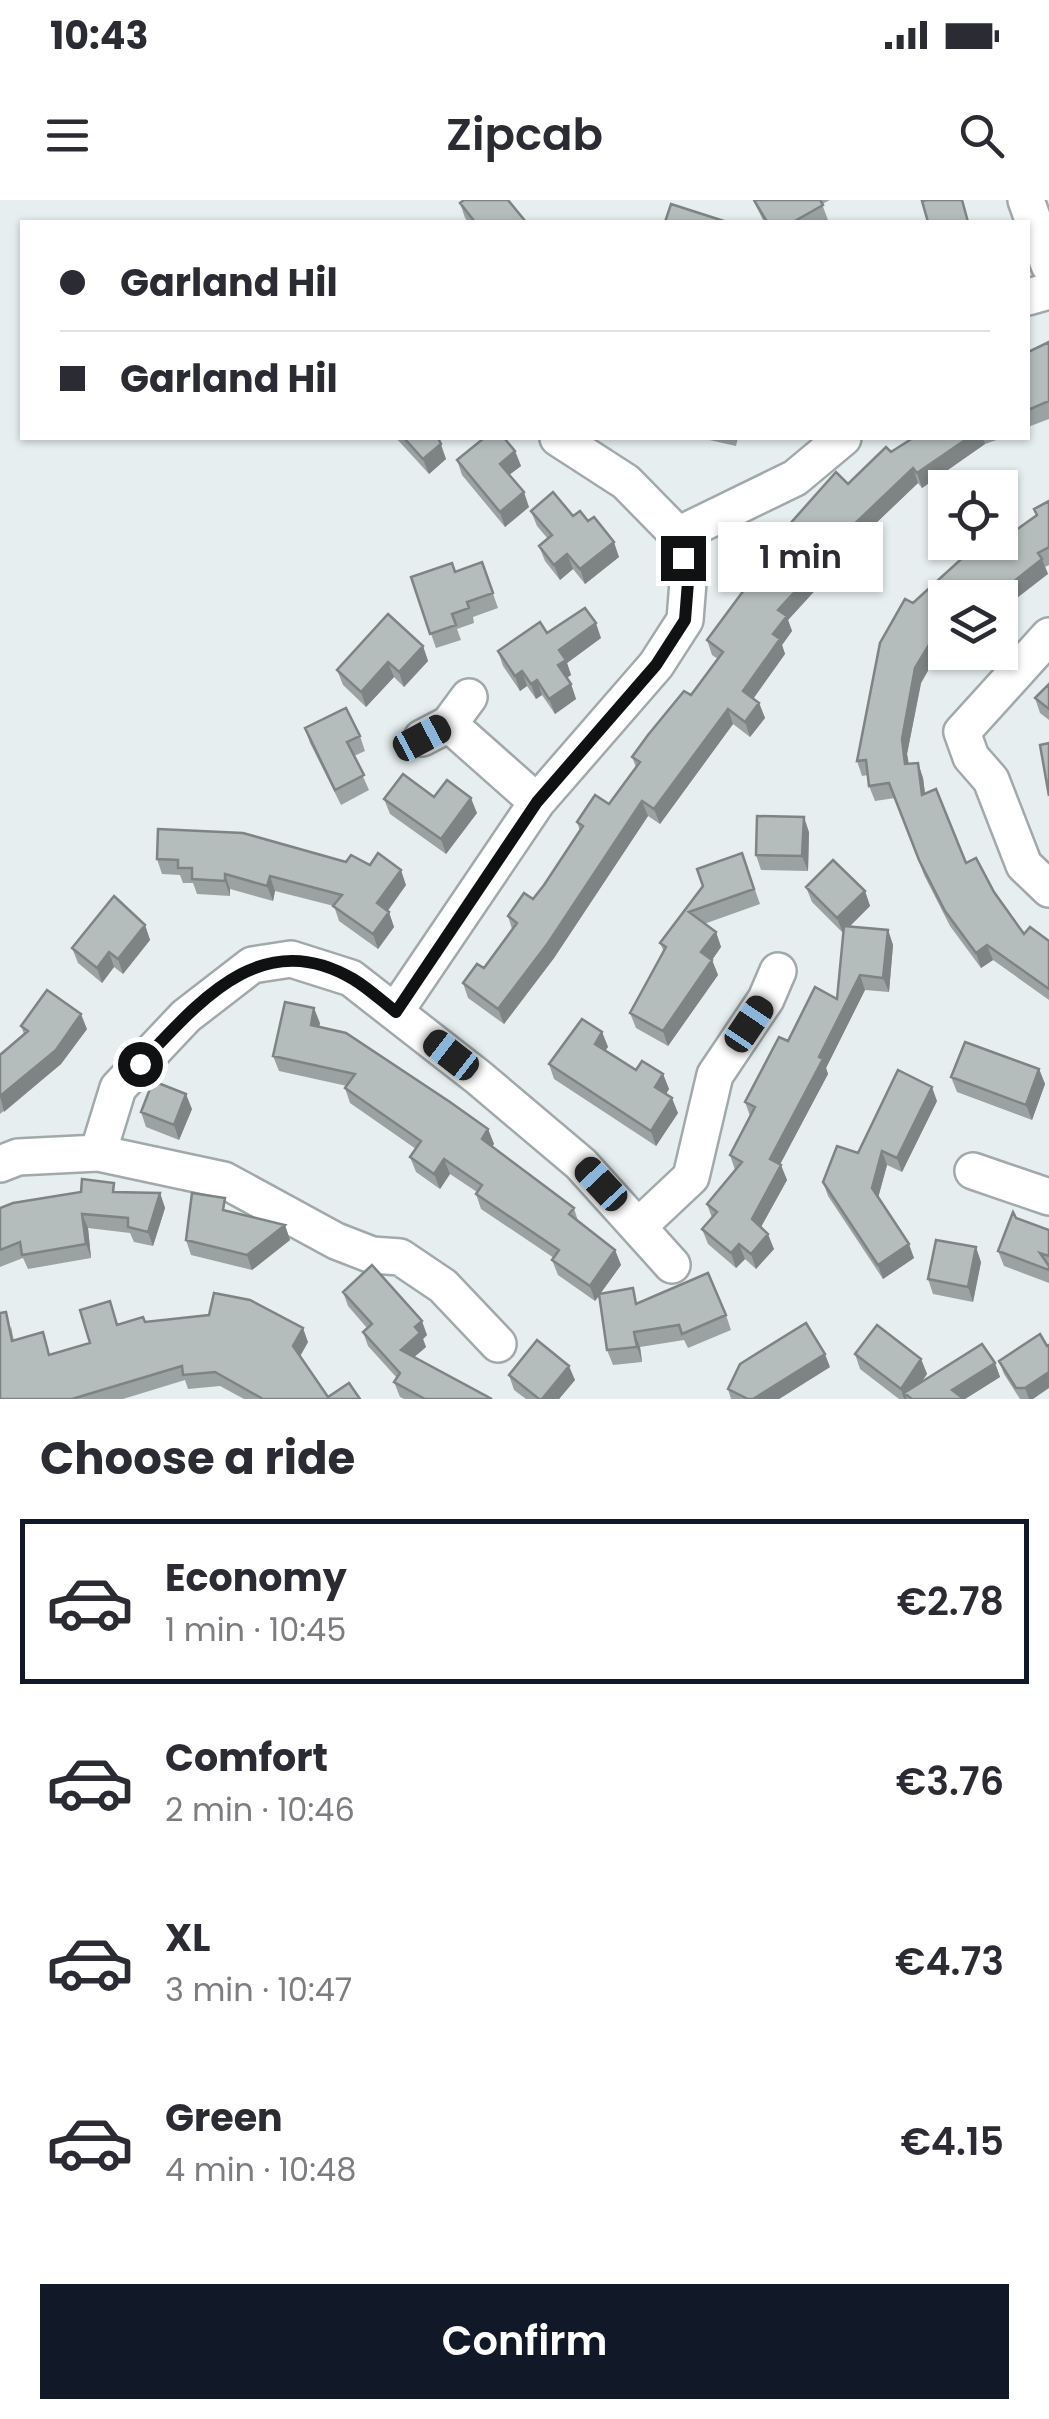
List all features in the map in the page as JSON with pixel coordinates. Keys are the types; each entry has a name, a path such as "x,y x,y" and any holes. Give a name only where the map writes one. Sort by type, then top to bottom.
{"street":[{"path":"1026,200 1049,265"},
{"path":"396,1012 537,802 656,665 685,620 688,582 678,535 626,482 561,440"},
{"path":"678,535 794,478 842,440"},
{"path":"1049,636 962,732 971,757 990,780 1024,866 1049,889"},
{"path":"447,720 537,802"},
{"path":"98,1153 118,1088 186,1016 252,965 291,959 352,978 396,1012 581,1164 672,1265"},
{"path":"640,1226 691,1177 715,1075 766,999 778,970"},
{"path":"0,1164 18,1156 98,1153 224,1180 336,1241 372,1255 400,1257 443,1286 498,1344"},
{"path":"973,1171 1049,1197"}],"building":[{"path":"508,200 524,220 473,220 460,203"},
{"path":"754,200 820,200 823,205 797,220 766,220"},
{"path":"962,200 967,220 927,220 922,201"},
{"path":"671,204 721,220 666,220"},
{"path":"1049,342 1049,401 1030,409 1030,351"},
{"path":"406,440 439,440 441,444 423,459"},
{"path":"482,440 506,440 515,451 500,464 524,492 500,512 457,460"},
{"path":"910,440 965,440 917,473 913,468 822,555 826,558 778,610 787,616 773,634 780,639 743,691 759,703 745,722 728,709 654,809 642,801 548,943 498,1009 463,983 477,964 484,968 517,923 508,916 524,893 533,899 544,885 583,826 577,822 595,795 609,804 640,762 632,757 648,735 684,691 691,695 723,652 707,640 761,567 756,562 836,472 848,484 886,447 891,452"},
{"path":"553,492 573,516 580,511 588,521 594,517 614,542 580,569 567,554 554,565 539,546 552,535 531,511"},
{"path":"1049,501 1049,547 1038,553 1042,559 1016,580 938,580 960,560 1018,560 1018,529 1037,515 1034,509"},
{"path":"482,562 493,593 467,602 469,608 452,614 456,625 430,634 411,577 452,563 455,572"},
{"path":"928,589 928,646 915,668 902,739 905,764 918,763 922,795 936,789 966,863 976,858 1024,934 1030,927 1049,941 1049,989 987,945 976,953 945,911 919,860 889,783 869,786 866,760 857,761 880,643 905,599 913,603"},
{"path":"585,608 596,623 559,650 566,660 558,665 571,684 549,699 537,680 531,684 522,671 515,676 498,651 540,622 547,633"},
{"path":"388,614 423,646 399,672 388,662 361,692 337,670"},
{"path":"1049,684 1049,709 1035,698"},
{"path":"346,708 360,736 347,742 364,775 335,790 305,728"},
{"path":"1049,743 1049,796 1040,745"},
{"path":"403,774 434,797 447,780 471,798 441,839 384,799"},
{"path":"757,816 804,817 802,856 756,855"},
{"path":"158,829 243,833 346,862 351,855 370,865 378,853 401,870 377,903 389,912 373,934 333,906 342,895 270,876 267,886 225,874 225,881 192,879 192,868 178,868 178,860 157,859"},
{"path":"742,853 754,889 689,912 716,932 701,952 712,960 663,1031 630,1013 666,947 660,943 703,886 697,869"},
{"path":"833,860 865,891 837,918 806,887"},
{"path":"114,896 145,925 118,959 109,952 97,968 72,948"},
{"path":"844,926 888,930 883,978 860,975 819,1057 823,1059 770,1159 781,1165 752,1219 768,1234 751,1254 739,1244 731,1253 702,1229 717,1212 707,1204 742,1162 730,1155 755,1107 745,1102 779,1037 788,1041 815,987 837,999"},
{"path":"47,990 81,1014 56,1050 0,1096 0,1055 28,1031 21,1026"},
{"path":"285,1002 314,1008 311,1025 346,1033 488,1129 482,1139 574,1208 569,1214 615,1250 590,1286 552,1260 559,1250 476,1194 482,1185 444,1159 434,1174 410,1157 421,1141 345,1088 355,1074 273,1056"},
{"path":"582,1019 602,1032 595,1044 636,1070 642,1061 663,1074 655,1087 672,1098 651,1131 549,1064"},
{"path":"965,1042 1039,1069 1026,1105 951,1077"},
{"path":"898,1070 932,1087 897,1158 882,1151 872,1188 909,1244 878,1265 823,1182 837,1146 858,1153"},
{"path":"153,1081 186,1094 174,1125 141,1112"},
{"path":"82,1179 114,1183 113,1192 160,1193 148,1232 128,1227 128,1218 82,1214 86,1244 22,1255 20,1242 0,1250 0,1208 81,1192"},
{"path":"192,1193 225,1198 223,1210 285,1225 247,1255 186,1240"},
{"path":"1013,1212 1016,1218 1049,1230 1049,1256 1040,1253 1049,1270 998,1251"},
{"path":"936,1240 976,1247 968,1287 928,1279"},
{"path":"372,1265 422,1321 415,1327 420,1333 401,1350 492,1399 425,1399 394,1382 400,1373 363,1332 372,1324 343,1292"},
{"path":"708,1273 726,1315 682,1334 679,1325 634,1332 637,1347 607,1350 599,1294 633,1288 636,1304"},
{"path":"214,1293 250,1300 303,1328 293,1346 328,1397 349,1383 360,1399 263,1399 215,1372 183,1375 182,1366 72,1399 0,1399 0,1313 6,1312 12,1341 43,1332 49,1355 90,1343 80,1310 110,1301 117,1325 143,1317 145,1322 209,1315"},
{"path":"806,1323 825,1354 753,1399 728,1389 740,1364"},
{"path":"877,1325 921,1359 901,1389 855,1354"},
{"path":"1040,1334 1049,1345 1049,1372 1025,1388 1016,1388 999,1361"},
{"path":"537,1340 569,1366 542,1399 509,1375"},
{"path":"982,1344 995,1363 952,1390 964,1399 912,1399 904,1393"}],"route":[{"path":"140,1064 186,1016 252,965 291,959 352,978 396,1012 537,802 656,665 685,620 688,582 683,558"}]}
